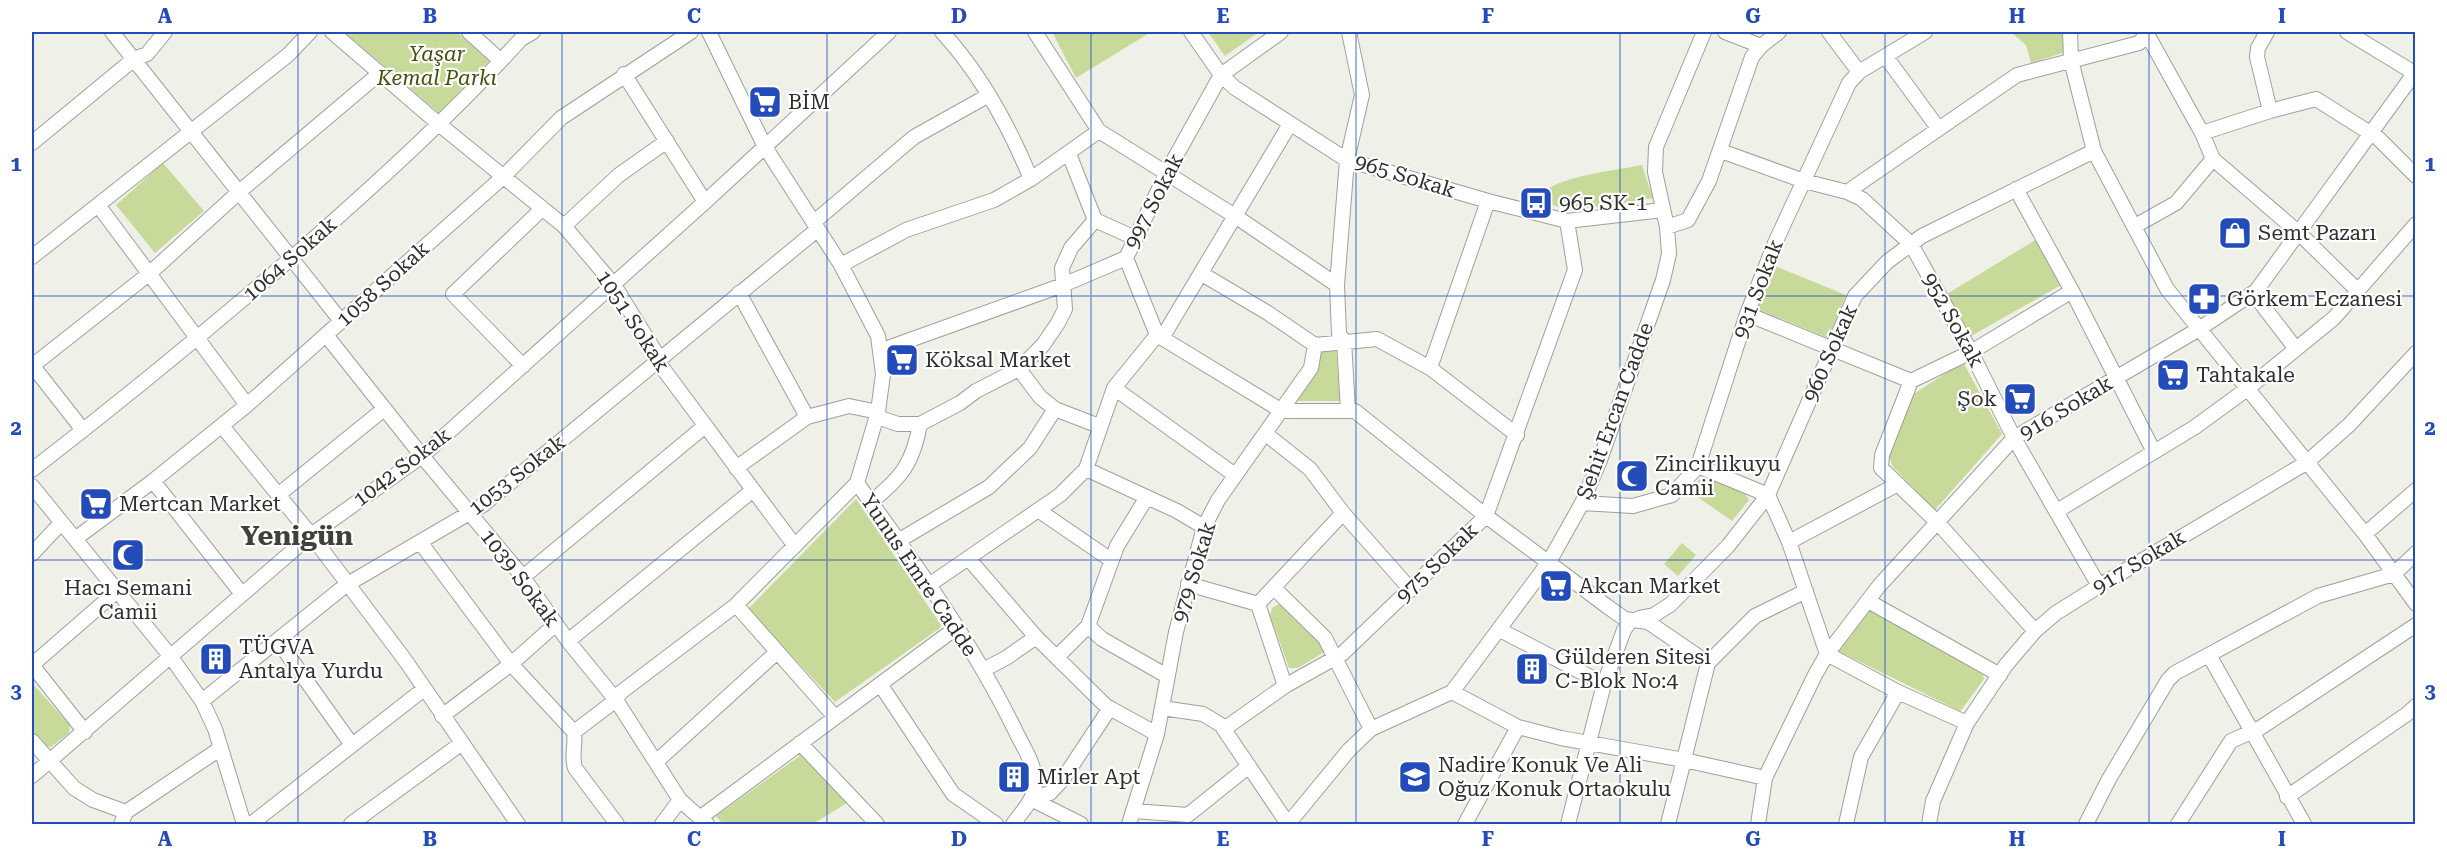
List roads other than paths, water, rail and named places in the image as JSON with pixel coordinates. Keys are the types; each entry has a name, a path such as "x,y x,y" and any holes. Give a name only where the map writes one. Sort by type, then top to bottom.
{"street":[{"path":"112,32 341,321"},
{"path":"32,143 134,59 147,54 165,32"},
{"path":"33,253 98,205 288,55 310,32"},
{"name":"1051 Sokak","path":"332,32 564,226 614,285 656,352 657,362 795,546"},
{"path":"469,32 501,61"},
{"name":"1064 Sokak","path":"32,470 198,338 292,257 440,124 521,39 532,32"},
{"name":"1058 Sokak","path":"75,539 153,481 247,405 503,177 561,118 624,74 692,32"},
{"name":"Yunus Emre Cadde","path":"709,32 765,147 841,265 878,336 884,374 878,414 857,483 929,585 983,670 1034,769 1035,786 1031,799 1013,825"},
{"name":"1042 Sokak","path":"32,776 311,535 422,456 614,285 889,32"},
{"path":"942,32 957,48 989,95 1014,138 1031,179"},
{"path":"1037,32 1099,131 1167,172 1337,285"},
{"name":"965 Sokak","path":"1191,32 1221,75 1235,88 1347,160 1488,201 1567,221 1663,210"},
{"name":"997 Sokak","path":"882,350 1063,285 1126,258 1167,172 1221,75 1281,32"},
{"path":"1348,411 1344,341 1339,334 1337,285 1347,160 1362,95 1349,32"},
{"name":"Şehit Ercan Cadde","path":"1288,825 1349,750 1371,729 1452,692 1549,562 1582,503 1600,460 1663,280 1669,254 1655,172 1656,147 1704,32"},
{"path":"1725,32 1761,46"},
{"path":"1666,227 1688,220 1709,181 1721,151 1752,57 1761,46 1779,32"},
{"path":"1830,32 1859,72"},
{"name":"931 Sokak","path":"1582,503 1634,506 1672,495 1698,466 1747,314 1775,243 1849,82 1859,72 1925,32"},
{"path":"2070,32 2071,60 2094,151 2167,288 2365,534 2415,604"},
{"path":"2267,32 2256,57 2270,111"},
{"path":"2347,32 2415,73"},
{"path":"1846,192 2017,75 2139,43 2148,33 2202,133 2212,159 2298,232 2357,290"},
{"path":"1886,57 1938,128"},
{"path":"83,430 32,366 150,273 239,192 380,73"},
{"name":"916 Sokak","path":"1758,825 1765,778 1815,675 1827,654 1868,601 2014,438 2199,329 2253,293 2415,73"},
{"path":"624,74 705,202"},
{"name":"1053 Sokak","path":"202,701 346,585 483,505 739,293 914,137 989,95"},
{"path":"2202,133 2316,99 2378,138 2415,176"},
{"path":"929,585 1060,495 1086,469 1114,388 1159,337 1202,274 1290,124"},
{"path":"841,265 906,230 994,200 1031,179 1099,131"},
{"path":"564,226 619,175 667,141"},
{"name":"952 Sokak","path":"1721,151 1862,199 1911,244 1971,352 2014,438 2098,586"},
{"name":"960 Sokak","path":"1631,620 1654,615 1671,604 1728,546 1768,495 1855,296 1887,262 1922,236 2094,151"},
{"path":"1069,154 1095,220 1135,238"},
{"path":"2135,226 2176,203 2212,159"},
{"path":"2016,189 2072,291 2154,452"},
{"path":"1430,368 1488,201"},
{"path":"98,205 247,405"},
{"path":"523,366 453,294 542,209"},
{"path":"736,468 807,417 849,406 878,414 898,424 920,424 1019,369 1043,345 1058,323 1065,309 1062,268 1071,248 1095,220"},
{"name":"975 Sokak","path":"1224,729 1286,686 1335,658 1411,590 1486,516 1575,270 1567,221"},
{"path":"2057,511 2195,427 2247,389 2334,318 2415,224"},
{"path":"1126,258 1159,337 1282,411 1354,411 1486,516 1608,607 1631,620 1648,622 1708,663"},
{"path":"1202,274 1268,313 1315,345 1377,339 1430,368 1517,435"},
{"path":"2035,631 1938,523 1881,468 1882,455 1911,381 1971,352 2072,291"},
{"path":"739,293 807,417"},
{"path":"2253,293 2296,349"},
{"path":"1747,314 1911,381"},
{"name":"1039 Sokak","path":"326,335 384,410 523,577 568,641 616,700 680,800 704,821"},
{"name":"979 Sokak","path":"1132,818 1157,734 1167,676 1204,527 1218,500 1311,368 1315,345"},
{"name":"917 Sokak","path":"1929,825 1933,801 1967,723 2000,675 2035,631 2056,613 2098,586 2306,463 2349,425 2415,353"},
{"path":"1019,369 1040,397 1055,410 1100,426"},
{"path":"1114,388 1235,475"},
{"path":"278,495 384,410"},
{"path":"898,541 989,487 1030,448 1055,410"},
{"path":"871,501 896,482 915,450 920,424"},
{"path":"222,426 311,535 346,585 405,660 518,825"},
{"path":"523,577 705,426"},
{"path":"1266,434 1310,469 1343,513 1411,590"},
{"path":"1698,466 1768,495 1789,542 1827,654 1898,692 1967,723"},
{"path":"1086,469 1204,527"},
{"path":"153,481 242,594"},
{"path":"574,732 616,700 620,693 736,605 857,483"},
{"path":"1789,542 1898,484"},
{"path":"32,486 171,657 202,701 215,729 244,825"},
{"path":"568,641 753,490"},
{"path":"2365,534 2415,490"},
{"path":"1058,657 1088,626 1111,560 1147,498"},
{"path":"1038,510 1111,560"},
{"path":"1258,604 1343,513"},
{"path":"32,554 61,523"},
{"path":"420,542 511,664 574,732 572,757 575,768 617,825"},
{"path":"2086,825 2109,779 2168,680 2175,673 2318,596 2394,574 2415,553"},
{"path":"968,558 1065,667 1110,708 1157,734"},
{"path":"1188,584 1258,604"},
{"path":"1274,588 1324,638 1371,729"},
{"path":"85,732 32,665 117,591"},
{"path":"1668,825 1708,663 1755,616 1806,591"},
{"path":"1868,601 2000,675"},
{"path":"1258,604 1286,686"},
{"path":"736,605 835,717"},
{"path":"1568,825 1604,684 1624,630 1631,620"},
{"path":"442,716 511,664 556,624"},
{"path":"2178,825 2230,741 2252,732 2415,625"},
{"path":"1088,626 1102,639 1167,676"},
{"path":"704,821 800,743 956,628"},
{"path":"1500,630 1604,684"},
{"path":"983,670 1006,658 1036,637"},
{"path":"278,641 352,745"},
{"path":"656,762 777,652"},
{"path":"2209,655 2304,825"},
{"path":"880,684 953,794 996,825"},
{"path":"251,825 424,689"},
{"path":"1452,692 1518,727 1765,778"},
{"path":"1846,825 1861,757 1898,692"},
{"path":"2287,797 2407,714 2415,706"},
{"path":"1031,799 1050,793 1063,779 1110,708"},
{"path":"1162,708 1203,714 1224,729 1288,825"},
{"path":"1465,825 1518,727"},
{"path":"32,741 66,781 82,794 124,818 221,748"},
{"path":"351,825 462,743"},
{"path":"800,743 877,825"},
{"path":"1132,818 1188,816 1249,766"},
{"path":"1031,799 1081,825"},
{"path":"662,825 680,800"}],"place":[{"name":"BİM","path":"765,102"},
{"name":"965 SK-1","path":"1536,203"},
{"name":"Semt Pazarı","path":"2235,233"},
{"name":"Görkem Eczanesi","path":"2204,299"},
{"name":"Köksal Market","path":"902,360"},
{"name":"Tahtakale","path":"2173,375"},
{"name":"Şok","path":"2020,399"},
{"name":"Zincirlikuyu Camii","path":"1632,476"},
{"name":"Mertcan Market","path":"96,504"},
{"name":"Hacı Semani Camii","path":"128,555"},
{"name":"Akcan Market","path":"1556,586"},
{"name":"TÜGVA Antalya Yurdu","path":"216,659"},
{"name":"Gülderen Sitesi C-Blok No:4","path":"1532,669"},
{"name":"Mirler Apt","path":"1014,777"},
{"name":"Nadire Konuk Ve Ali Oğuz Konuk Ortaokulu","path":"1415,777"}],"district":[{"name":"Yenigün","path":"297,536"}],"park label":[{"name":"Yaşar Kemal Parkı","path":"437,66"}]}
